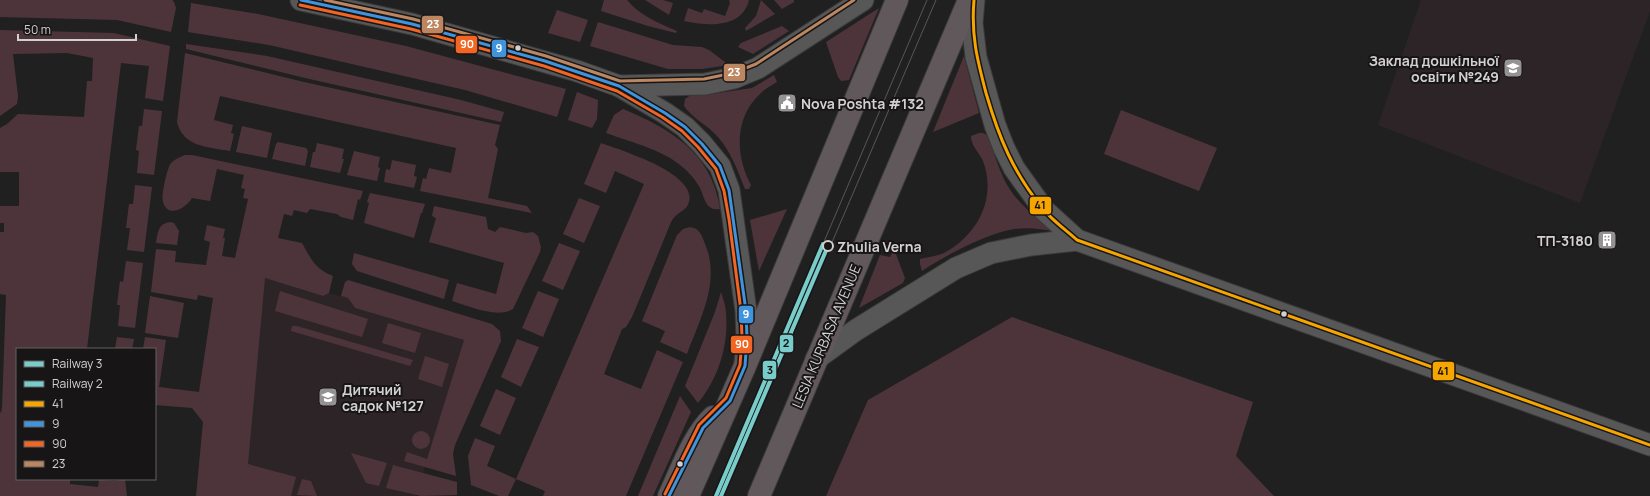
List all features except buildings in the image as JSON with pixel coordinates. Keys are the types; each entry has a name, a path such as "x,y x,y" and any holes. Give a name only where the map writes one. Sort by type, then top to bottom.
{"main road":[{"path":"688,496 745,366 897,0"},
{"name":"LESIA KURBASA AVENUE","path":"758,496 969,0"},
{"path":"669,496 703,428 730,401"}],"street":[{"path":"301,0 412,24 545,61 619,86 665,113 685,127 702,144 720,166 729,190 746,311 747,338 745,366"},
{"path":"619,86 705,84 734,78 758,68 863,0"},
{"path":"974,0 972,24 976,57 995,125 1004,148 1014,168 1044,210 1077,240 1650,446"},
{"path":"816,360 856,330 956,268 991,252 1030,245 1077,240"}],"shaded area":[{"path":"0,0 172,0 176,8 171,32 117,20 0,17"},
{"path":"604,0 627,0 644,15 677,31 676,33 648,26 601,11"},
{"path":"645,0 663,0 673,3 669,15"},
{"path":"729,0 749,0 745,9 739,16 731,21 703,24 684,21 688,8 702,13 704,9 725,16 730,3"},
{"path":"761,0 775,14 746,31 745,28 756,16"},
{"path":"774,0 794,0 794,2 782,9"},
{"name":"Заклад дошкільної освіти №249","path":"1421,0 1650,0 1650,11 1580,203 1378,125"},
{"path":"191,3 258,14 406,46 566,89 557,117 465,90 269,45 188,32"},
{"path":"879,8 849,80 841,81 838,77 826,42"},
{"path":"557,10 588,20 580,42 548,33"},
{"path":"598,22 673,45 702,47 709,50 729,65 702,69 668,69 590,46"},
{"path":"782,26 789,31 753,54 738,47 741,43"},
{"path":"0,30 114,33 170,46 163,101 145,98 149,66 121,63 87,348 16,348 16,480 70,480 70,484 98,487 99,480 125,480 127,496 0,496 0,413 2,408 6,295 0,294 0,232 4,232 4,223 0,223 0,206 19,206 19,172 0,172 0,128 18,114 84,117 87,81 92,81 93,58 67,53 13,54 18,96 17,104 0,116"},
{"path":"186,44 267,56 461,100 504,112 501,122 305,78 186,49"},
{"path":"185,53 304,82 500,125 495,145 498,149 488,198 527,206 532,213 420,191 423,178 426,179 429,168 451,173 456,148 220,96 214,120 233,125 231,133 234,134 230,151 205,147 191,141 185,137 177,122"},
{"path":"964,56 979,113 933,132"},
{"path":"774,75 777,82 763,91 752,103 746,113 742,125 740,149 742,161 751,185 749,189 745,189 728,151 712,131 687,110 684,106 685,99 692,94 711,94 752,88"},
{"path":"577,92 598,100 597,119 592,128 568,120"},
{"path":"144,109 162,111 154,175 137,173 139,151 136,150 139,126 142,126"},
{"path":"623,109 657,125 673,135 698,158 716,189 720,209 711,208 708,206 696,181 679,164 659,152 606,133 614,115"},
{"path":"1121,110 1217,148 1199,191 1104,154"},
{"path":"242,126 272,133 267,158 236,152"},
{"path":"979,133 989,136 1001,172 1012,193 1032,213 1054,231 1024,228 1003,231 966,246 922,271 920,259 944,253 956,245 975,226 982,214 988,188 987,175 983,161 971,140 971,136"},
{"path":"278,142 306,148 308,151 305,166 272,159 276,144"},
{"path":"317,143 344,149 342,159 344,159 340,173 310,167 313,152 315,152"},
{"path":"601,143 639,157 670,172 688,191 689,202 686,208 675,216 671,222 632,317 626,327 622,329 604,374 641,389 657,350 683,362 626,496 543,496 545,491 516,479 644,184 615,171 606,193 584,184"},
{"path":"354,151 380,157 378,167 380,168 377,181 347,175"},
{"path":"185,155 192,155 363,191 360,200 358,199 353,220 341,217 337,214 310,209 307,213 294,210 292,216 284,214 278,238 302,243 311,259 318,267 333,276 329,293 323,296 265,278 248,464 296,477 291,496 196,496 203,422 192,408 156,405 156,348 143,348 145,337 166,340 159,387 199,392 213,298 198,295 197,300 151,292 156,249 176,251 175,262 206,265 210,242 204,240 207,225 225,229 222,256 235,258 248,199 243,198 245,189 241,188 244,175 217,169 210,201 192,198 182,208 173,211 169,210 165,207 163,202 164,188 169,166 178,158"},
{"path":"392,160 416,165 414,176 417,177 414,188 384,182 386,169 390,170"},
{"path":"135,185 152,187 144,252 127,250 130,228 126,228 129,204 133,204"},
{"path":"370,193 425,204 414,238 364,223"},
{"path":"579,198 600,206 584,243 563,234"},
{"path":"434,206 486,217 488,229 495,232 500,227 526,233 533,232 538,236 541,247 540,252 513,309 499,313 483,311 452,301 457,283 496,294 504,263 429,242 436,218 432,216"},
{"path":"787,209 759,271 750,220"},
{"path":"166,223 174,223 179,231 177,245 156,243 159,229"},
{"path":"690,227 698,230 703,238 709,258 711,272 710,286 703,314 687,354 660,342 665,331 642,321 677,235 683,229"},
{"path":"559,243 580,251 563,290 542,281"},
{"path":"894,249 905,278 903,283 859,308 880,255 890,257"},
{"path":"354,253 449,280 444,299 357,271 352,264"},
{"path":"126,261 143,263 135,328 118,326 120,305 117,305 120,281 123,282"},
{"name":"Дитячий садок №127","path":"223,265 323,296 329,293 348,298 355,308 464,340 416,496 216,496"},
{"path":"348,280 492,324 500,331 501,341 455,445 453,454 456,476 404,461 407,452 427,459 464,340 355,308 348,298 341,296 345,282"},
{"path":"280,291 368,319 362,337 275,311"},
{"path":"538,291 559,299 543,337 522,328"},
{"path":"721,292 726,313 726,337 724,349 721,361 711,383 698,403 685,386 715,312"},
{"path":"150,296 184,303 178,338 145,333"},
{"path":"1012,317 1253,402 1236,456 1274,496 826,496 868,400"},
{"path":"388,323 421,333 415,353 382,343"},
{"path":"292,326 297,326 413,360 410,366 291,331"},
{"path":"117,337 134,339 132,348 115,348"},
{"path":"517,339 539,347 521,387 501,377"},
{"path":"425,356 449,364 442,387 418,379"},
{"path":"496,389 516,398 500,435 480,426"},
{"path":"680,396 691,412 653,496 638,496"},
{"path":"417,431 425,431 430,436 428,447 425,449 417,449 412,444 412,436"},
{"path":"475,438 495,446 487,466 516,479 508,496 499,496 471,485 468,456"},
{"path":"351,453 387,463 379,486 366,483"},
{"path":"393,465 457,482 457,495 421,496 386,488"},
{"path":"302,479 311,481 317,496 297,495"}],"tram line":[{"path":"823,244 927,0"},
{"path":"830,247 936,0"}],"rail line":[{"name":"3","path":"716,496 823,244"},
{"name":"2","path":"721,496 828,246"}],"transit line":[{"name":"9","path":"301,0 412,24 545,61 619,86 665,113 685,127 702,144 720,166 729,190 746,311 747,338 745,366 730,401 703,428 669,496"},
{"name":"23","path":"325,0 413,19 546,56 620,81 704,79 733,73 756,64 854,0"},
{"name":"41","path":"974,0 973,25 977,58 996,125 1008,154 1023,182 1043,209 1051,218 1077,240 1650,445"},
{"name":"90","path":"300,5 411,29 544,66 617,91 662,117 682,131 698,147 716,169 724,191 729,219 741,311 742,338 740,365 726,398 699,425 665,494"}],"place":[{"name":"Заклад дошкільної освіти №249","path":"1513,68"},
{"name":"Nova Poshta #132","path":"787,103"},
{"name":"ТП-3180","path":"1607,240"},
{"name":"Zhulia Verna","path":"828,246"},
{"name":"Дитячий садок №127","path":"328,397"}]}
